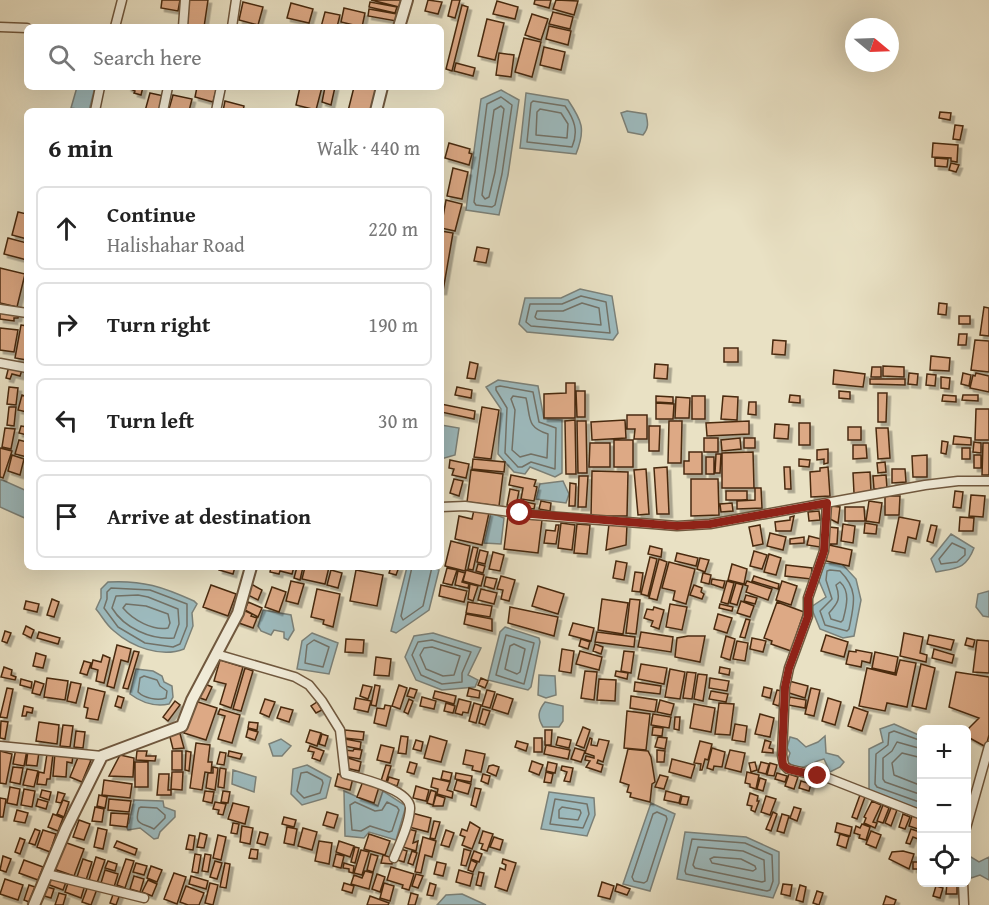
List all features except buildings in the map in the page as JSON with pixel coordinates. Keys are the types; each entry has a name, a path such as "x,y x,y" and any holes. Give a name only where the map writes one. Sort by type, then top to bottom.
{"street":[{"path":"116,24 122,0"},
{"path":"183,24 185,0"},
{"path":"232,24 236,0"},
{"path":"400,24 407,0"},
{"path":"0,27 24,28"},
{"path":"96,108 99,90"},
{"path":"164,108 168,90"},
{"path":"217,108 220,90"},
{"path":"377,108 381,90"},
{"path":"0,309 24,313"},
{"path":"0,363 24,367"},
{"path":"444,507 465,506 545,516 677,526 710,524 925,485 958,481 989,482"},
{"path":"827,503 824,551 808,598 808,616 789,668 785,687 783,765 788,769 828,778 917,813"},
{"path":"0,746 102,756 182,726 192,700 238,613 250,570"},
{"path":"216,654 295,677 309,685 340,730 345,774 384,786 408,800 411,808 394,858"},
{"path":"971,811 989,746"},
{"path":"34,905 66,830 102,756"},
{"path":"47,874 144,898"},
{"path":"963,887 964,905"}],"water":[{"path":"76,90 94,90 90,108 71,108"},
{"path":"501,90 519,100 508,175 499,215 466,210 481,99"},
{"path":"526,93 568,100 577,114 582,131 576,154 520,148"},
{"path":"627,111 646,114 648,125 643,135 628,132 621,113"},
{"path":"580,289 612,296 618,333 613,340 527,332 519,324 525,298 561,298"},
{"path":"498,380 538,386 544,419 562,420 562,473 555,477 530,467 525,474 514,472 498,454 501,409 486,387"},
{"path":"444,426 459,428 455,455 444,458"},
{"path":"0,479 24,490 24,518 0,507"},
{"path":"563,481 569,494 566,503 536,499 540,484"},
{"path":"491,513 504,518 501,544 484,543"},
{"path":"951,534 974,548 964,564 950,570 936,572 931,559"},
{"path":"822,563 842,564 856,579 861,600 854,636 843,638 820,629 811,607 826,597 819,581"},
{"path":"406,570 439,570 429,610 396,633 391,631"},
{"path":"108,582 132,582 152,586 194,601 197,604 192,613 193,626 184,649 166,652 147,649 129,642 111,629 96,609 101,598 101,589"},
{"path":"989,591 989,617 983,616 976,607 978,594"},
{"path":"263,610 291,615 294,630 288,640 284,638 284,632 274,630 271,635 261,631 258,626"},
{"path":"505,627 539,638 531,687 528,690 488,680 500,632"},
{"path":"312,633 338,643 329,674 297,669 302,641"},
{"path":"433,633 481,648 468,675 478,680 475,687 442,690 416,680 405,657 414,636"},
{"path":"136,669 153,671 162,676 164,682 172,686 173,697 169,704 148,703 130,694"},
{"path":"539,675 555,676 556,695 546,698 538,695"},
{"path":"545,702 563,706 563,721 559,727 543,727 539,714"},
{"path":"894,724 917,734 917,809 869,791 869,749 883,742 880,729"},
{"path":"825,736 826,753 838,756 844,762 840,767 830,772 824,759 803,767 787,762 790,753 787,748 790,737 797,739 806,747"},
{"path":"281,739 291,746 282,756 273,756 269,744"},
{"path":"307,765 331,778 326,798 302,805 291,794 293,769"},
{"path":"233,770 256,777 254,792 232,784"},
{"path":"344,791 378,806 383,791 406,806 396,840 369,832 364,838 345,836"},
{"path":"549,792 594,798 595,815 587,836 541,829"},
{"path":"134,800 163,801 164,807 175,811 175,817 160,832 158,838 154,839 140,828 128,830 126,826 129,823"},
{"path":"651,803 675,814 650,891 623,884"},
{"path":"685,832 746,837 779,852 779,883 773,898 677,879"},
{"path":"971,857 979,862 989,857 989,880 980,875 971,878"},
{"path":"462,894 486,905 437,905 446,895"}],"route":[{"path":"520,513 677,526 710,524 827,503 824,551 808,598 808,616 789,668 783,703 785,722 783,765 788,769 818,776"}]}
